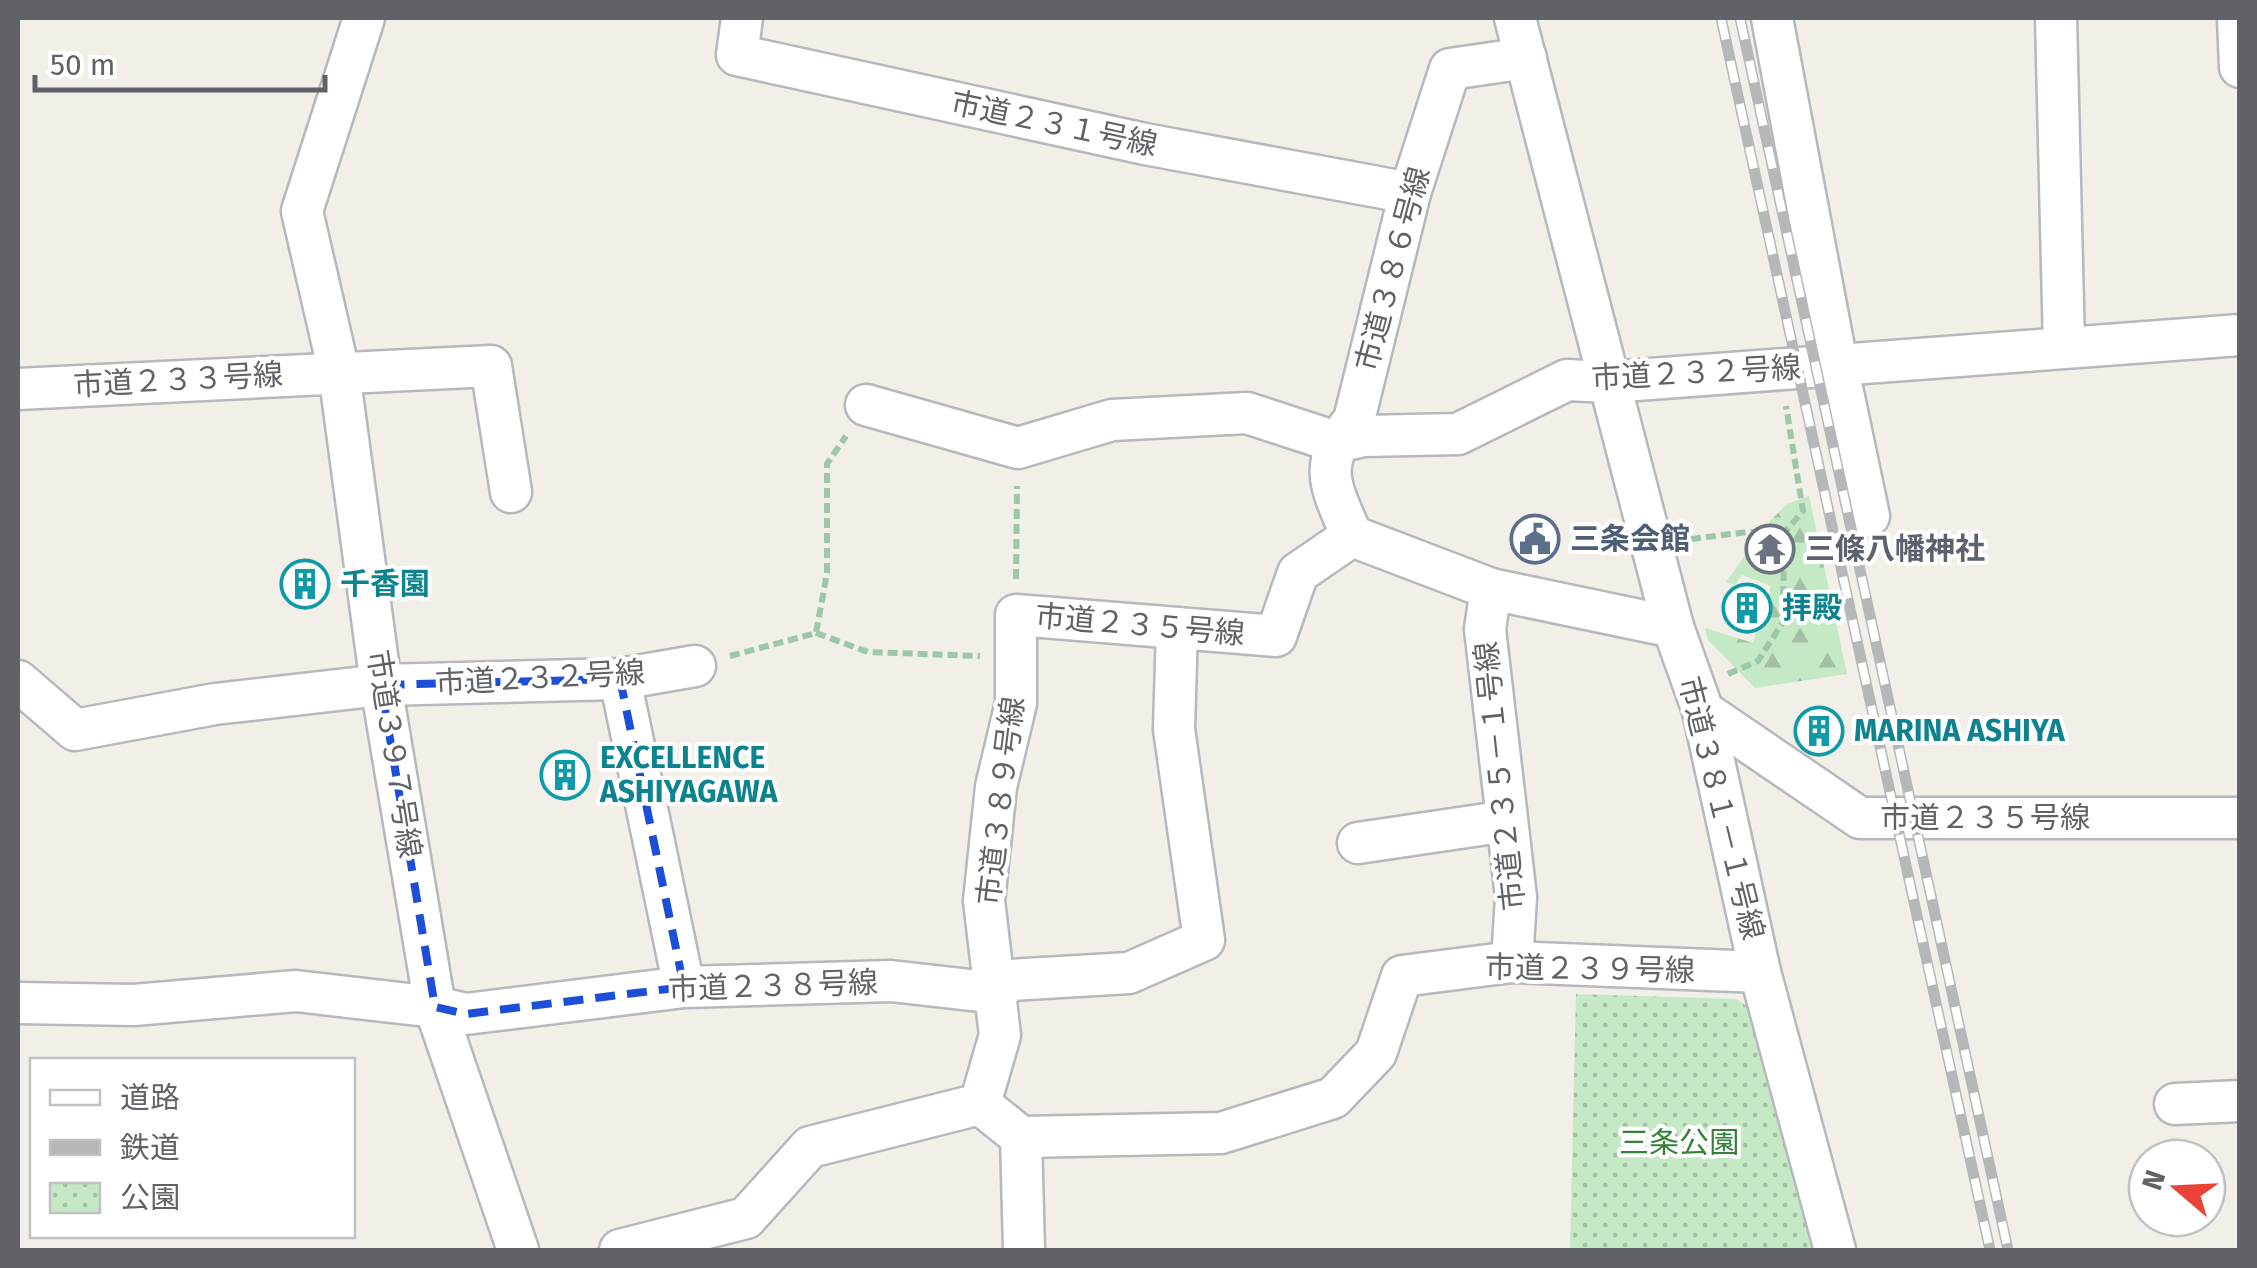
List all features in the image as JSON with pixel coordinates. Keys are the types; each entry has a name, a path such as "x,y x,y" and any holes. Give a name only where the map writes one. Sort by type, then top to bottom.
{"street":[{"name":"市道３９７号線","path":"364,18 302,211 339,372 381,685 435,1007 518,1250"},
{"name":"市道２３１号線","path":"742,18 737,55 1145,144 1410,193"},
{"name":"市道３８１－１号線","path":"1515,18 1673,627 1703,711 1760,972 1835,1250"},
{"path":"1772,18 1869,516"},
{"path":"2056,18 2064,346"},
{"path":"2238,18 2240,67"},
{"name":"市道３８６号線","path":"1352,536 1329,484 1336,442 1354,420 1410,193 1450,70 1526,58"},
{"name":"市道２３２号線","path":"1018,448 1112,420 1247,413 1336,442 1364,436 1458,434 1567,380 1610,382 2240,335"},
{"name":"市道２３３号線","path":"18,389 490,366 511,492"},
{"path":"866,405 1018,448"},
{"path":"1352,536 1491,589 1673,627"},
{"name":"市道２３５号線","path":"1016,615 1276,636 1298,572 1352,536"},
{"name":"市道２３５－１号線","path":"1491,589 1485,628 1516,897 1512,962"},
{"name":"市道３８９号線","path":"980,1104 1000,1035 984,901 996,786 1016,703 1016,615"},
{"name":"市道２３８号線","path":"18,1003 134,1006 296,991 466,1014 684,987 890,981 997,993 1010,980 1129,973 1204,940 1174,729 1177,628"},
{"name":"市道２３２号線","path":"18,680 75,730 216,704 381,685 620,679 695,666"},
{"path":"620,679 684,987"},
{"name":"市道２３５号線","path":"1703,711 1860,818 2240,818"},
{"path":"1358,843 1507,821"},
{"name":"市道２３９号線","path":"1021,1138 1221,1133 1333,1098 1376,1053 1402,976 1512,962 1760,972"},
{"path":"2176,1104 2240,1101"},
{"path":"620,1250 755,1234 810,1147 980,1104 1021,1138 1024,1250"}],"path":[{"path":"1734,671 1758,661 1782,622 1784,533 1802,511 1784,390 1776,369"},
{"path":"816,633 826,574 827,464 866,405"},
{"path":"1016,615 1018,448"},
{"path":"1652,544 1747,532 1784,533"},
{"path":"695,666 816,633 868,652 1016,656"}],"highlighted area":[{"path":"620,679 684,987 466,1014 435,1007 381,685"}],"green space":[{"name":"三條八幡神社","path":"1809,496 1847,674 1755,688 1707,639 1705,628 1753,643 1771,586 1742,575 1735,585 1726,582 1771,520 1787,504"},
{"name":"三条公園","path":"1576,994 1736,999 1753,1010 1818,1250 1570,1250"}],"railway":[{"path":"1721,18 1990,1250"},
{"path":"1740,18 2008,1250"}],"place":[{"name":"三条会館","path":"1535,539"},
{"name":"三條八幡神社","path":"1770,549"},
{"name":"千香園","path":"305,584"},
{"name":"拝殿","path":"1747,608"},
{"name":"MARINA ASHIYA","path":"1819,731"},
{"name":"EXCELLENCE ASHIYAGAWA","path":"565,775"}]}
